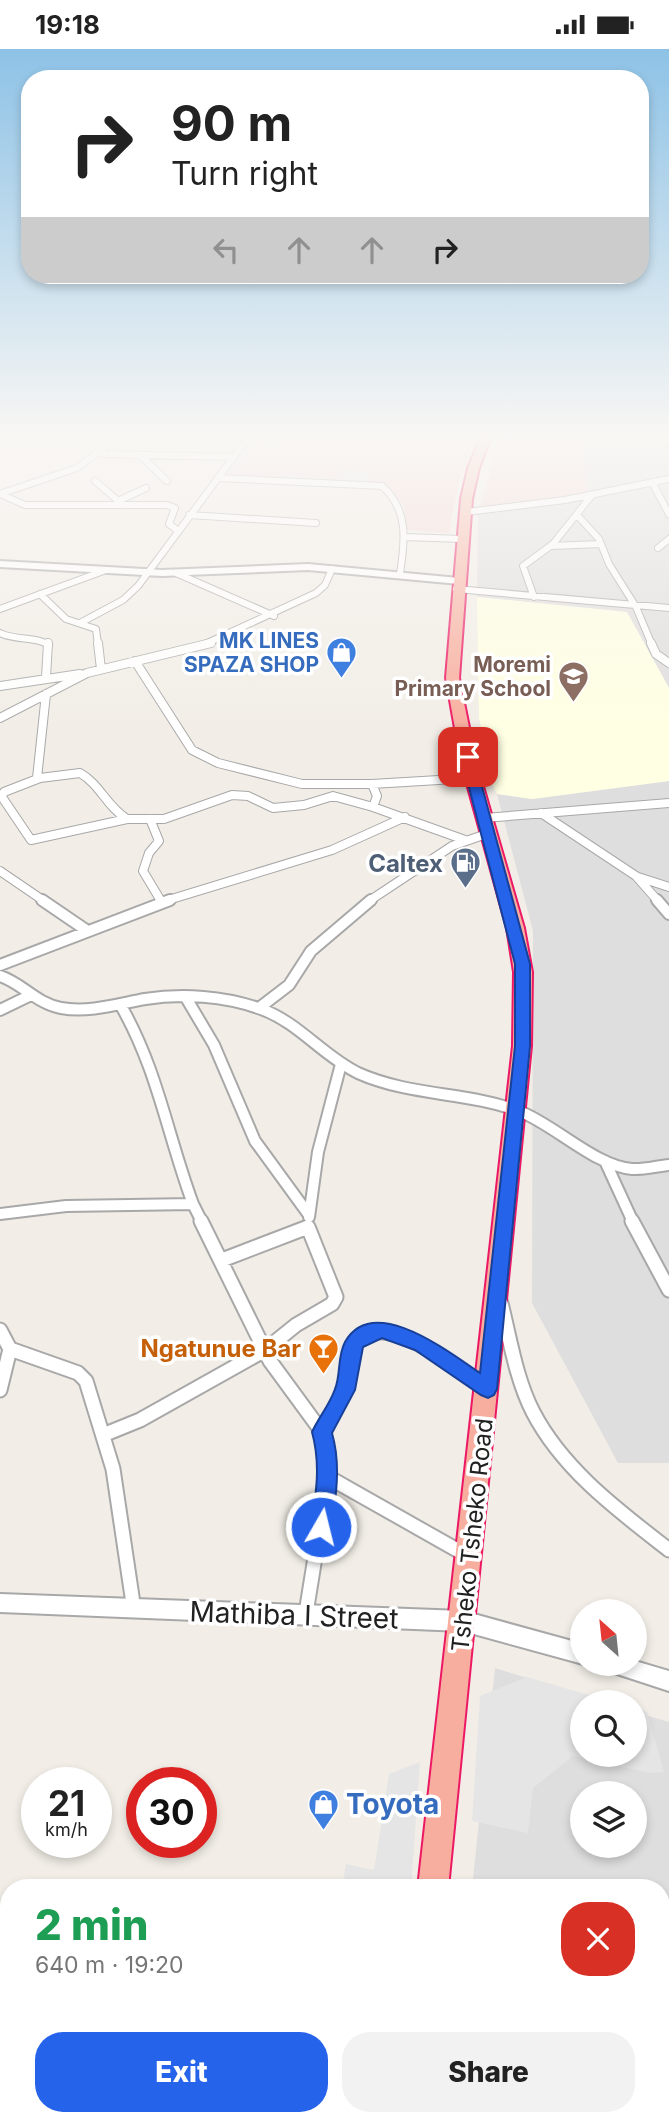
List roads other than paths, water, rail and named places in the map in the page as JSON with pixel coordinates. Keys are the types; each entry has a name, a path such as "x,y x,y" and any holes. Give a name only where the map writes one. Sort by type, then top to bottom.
{"highway":[{"name":"Tsheko Tsheko Road","path":"434,1879 488,1389 522,1046 523,964 472,778 454,694 462,536"}],"street":[{"path":"80,623 123,600 173,536"},
{"path":"534,597 523,566 550,547 559,536"},
{"path":"594,536 636,607 653,649 669,663"},
{"path":"400,574 405,537 462,539"},
{"path":"658,548 669,539"},
{"path":"550,547 601,544"},
{"path":"0,563 176,573 253,567 332,569 400,574 534,597 669,608"},
{"path":"0,686 46,677 87,673 212,643 316,593 325,585 332,569"},
{"path":"0,610 106,570"},
{"path":"176,573 274,615"},
{"path":"40,594 61,615 96,629 101,669"},
{"path":"0,633 12,641 40,640 49,644 46,677"},
{"path":"135,661 188,744 200,756 218,764 302,784 372,784 472,778"},
{"path":"0,718 87,673"},
{"path":"37,778 46,694"},
{"path":"127,819 111,809 83,774 37,778 13,786 4,792 2,797 32,841 127,819 177,816 232,795 248,796 273,808 304,805 333,796 405,817 465,840"},
{"path":"372,784 376,796 373,807"},
{"path":"259,1007 289,985 311,951 381,891 487,825 541,813 669,803"},
{"path":"541,813 636,876 669,887"},
{"path":"0,965 161,902 332,850 405,817"},
{"path":"150,819 159,841 149,853 143,871 161,902"},
{"path":"0,871 86,930"},
{"path":"636,876 669,914"},
{"path":"0,976 58,1008 78,1010 185,996 259,1007 280,1019 341,1064 412,1090 516,1111 605,1161 633,1169 663,1168 669,1165"},
{"path":"0,1010 31,995"},
{"path":"103,1435 140,1420 265,1350 296,1325 332,1304 336,1297 308,1221 255,1140 214,1045 185,996"},
{"path":"120,1004 144,1046 177,1167 193,1204 265,1350 322,1432 328,1453 328,1477 306,1613"},
{"path":"308,1221 318,1152 341,1064"},
{"path":"605,1161 647,1253 669,1290"},
{"path":"0,1214 66,1206 193,1204"},
{"path":"222,1260 308,1221"},
{"path":"498,1289 521,1381 534,1413 560,1451 616,1510 669,1550"},
{"path":"0,1330 10,1349 82,1377 103,1435 120,1506 134,1610"},
{"path":"322,1432 345,1390 352,1349 365,1334 374,1331 382,1330 422,1344 488,1389"},
{"path":"0,1389 10,1349"},
{"path":"328,1477 470,1557"},
{"name":"Mathiba I Street","path":"0,1604 306,1613 463,1621 570,1650"},
{"path":"648,1674 669,1681"}],"place":[{"name":"MK LINES SPAZA SHOP","path":"342,679"},
{"name":"Moremi Primary School","path":"574,703"},
{"name":"Caltex","path":"466,890"},
{"name":"Ngatunue Bar","path":"324,1375"},
{"name":"Toyota","path":"323,1831"}]}
